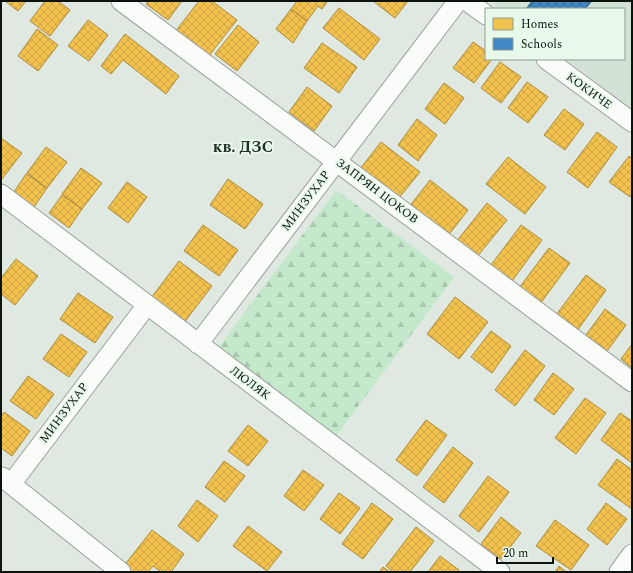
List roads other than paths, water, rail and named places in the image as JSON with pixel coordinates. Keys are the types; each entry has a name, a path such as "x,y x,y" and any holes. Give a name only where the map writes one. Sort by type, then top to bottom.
{"street":[{"name":"ЗАПРЯН ЦОКОВ","path":"121,1 632,382"},
{"name":"МИНЗУХАР","path":"198,344 458,1"},
{"path":"467,1 485,14"},
{"name":"КОКИЧЕ","path":"547,60 632,122"},
{"name":"ЛЮЛЯК","path":"1,194 500,572"},
{"name":"МИНЗУХАР","path":"6,480 147,305"},
{"path":"6,480 121,572"},
{"path":"619,572 632,554"}],"district":[{"name":"кв. ДЗС","path":"243,147"}]}
